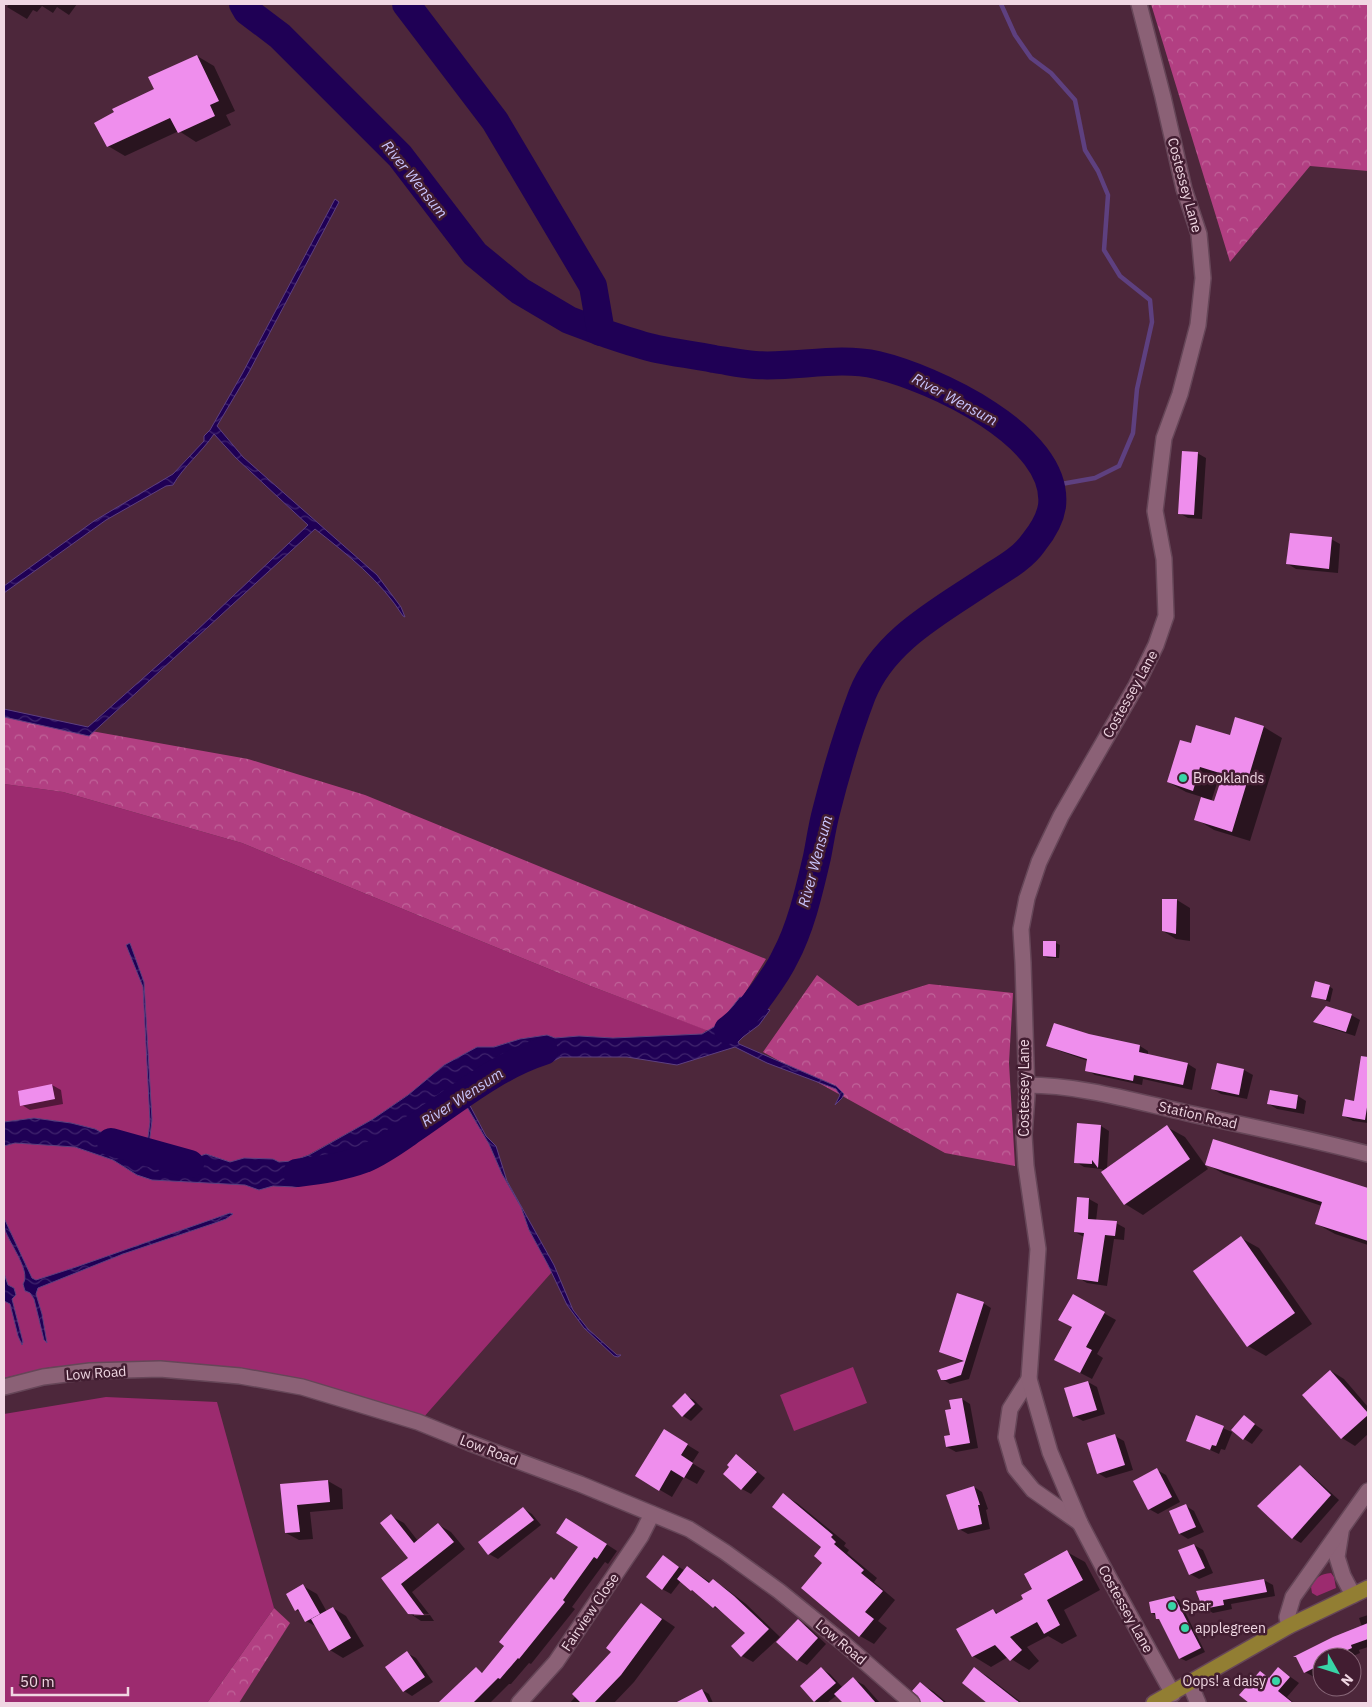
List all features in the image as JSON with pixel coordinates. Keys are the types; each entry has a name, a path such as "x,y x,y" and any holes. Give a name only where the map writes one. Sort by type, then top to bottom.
{"main road":[{"path":"1154,1703 1289,1626 1368,1588"}],"street":[{"name":"Costessey Lane","path":"1139,4 1184,189 1199,234 1203,278 1198,326 1180,394 1164,438 1155,511 1164,559 1166,616 1156,645 1136,686 1061,816 1039,862 1027,898 1021,929 1024,963 1027,1096 1024,1135 1026,1166 1038,1250 1029,1379 1050,1452 1080,1523 1172,1694"},
{"name":"Station Road","path":"1026,1085 1054,1085 1127,1099 1327,1143 1368,1154"},
{"name":"Low Road","path":"4,1387 44,1377 160,1369 240,1376 302,1387 418,1422 580,1484 689,1529 725,1552 771,1586 842,1642 912,1703"},
{"name":"Costessey Lane","path":"1029,1379 1010,1409 1006,1437 1015,1468 1033,1490 1080,1523"},
{"path":"1289,1626 1287,1617 1293,1598 1368,1491"},
{"name":"Fairview Close","path":"519,1703 561,1655 641,1536 652,1514"},
{"path":"1341,1531 1337,1556 1343,1576 1352,1595"},
{"path":"1311,1571 1340,1565"},
{"path":"1190,1684 1198,1703"}],"shaded area":[{"path":"4,784 63,792 242,843 593,987 707,1030 702,1034 613,1038 579,1036 555,1038 547,1035 520,1039 493,1047 477,1047 373,1119 308,1155 292,1161 279,1162 273,1159 244,1159 230,1162 206,1154 197,1157 190,1155 181,1157 159,1156 127,1146 95,1129 71,1123 34,1118 4,1122"},
{"path":"457,1090 489,1144 502,1174 521,1207 529,1230 552,1272 423,1418 288,1376 155,1363 51,1367 4,1378 4,1146 15,1143 75,1147 113,1160 137,1175 245,1185 259,1189 273,1186 296,1187 368,1154 387,1138 395,1134 402,1124 408,1122 437,1100"},
{"path":"853,1367 867,1403 794,1431 780,1395"},
{"path":"106,1397 217,1402 274,1608 207,1703 4,1703 4,1414"},
{"path":"1331,1573 1334,1577 1336,1588 1317,1596 1312,1593 1311,1587 1317,1578"}],"green space":[{"path":"1151,4 1368,4 1368,171 1310,166 1230,262"},
{"path":"4,710 52,724 248,759 365,795 766,959 719,1035 593,987 242,843 63,792 4,784"},
{"path":"817,975 858,1006 929,984 1013,993 1009,1063 1015,1166 945,1153 763,1052"},
{"path":"274,1608 290,1623 239,1703 207,1703"}],"water":[{"path":"335,199 339,202 249,372 217,426 243,457 377,575 401,607 405,617 363,569 315,529 89,736 4,717 4,709 88,727 194,633 308,525 236,458 214,434 173,485 166,486 106,520 4,593 4,586 94,521 173,474 204,441 204,436 210,430 242,374"},
{"path":"130,943 144,982 152,1120 148,1153 159,1156 181,1157 190,1155 197,1157 206,1154 230,1162 244,1158 273,1159 279,1162 292,1161 309,1155 373,1119 408,1095 444,1065 477,1047 494,1047 520,1039 547,1035 555,1038 579,1036 613,1038 702,1034 719,1024 740,997 770,1010 759,1025 738,1042 739,1044 836,1086 844,1094 835,1105 840,1095 836,1089 767,1063 735,1047 677,1065 627,1057 561,1057 553,1061 545,1059 493,1069 468,1079 460,1092 467,1100 486,1136 496,1146 507,1181 554,1265 573,1310 588,1329 617,1355 621,1355 618,1357 614,1356 584,1328 567,1305 489,1144 457,1090 437,1100 408,1122 402,1124 395,1134 387,1138 368,1154 296,1187 273,1186 259,1190 245,1185 152,1180 137,1175 113,1160 75,1147 15,1143 4,1146 4,1122 34,1118 71,1123 95,1129 127,1146 146,1152 150,1122 143,987 126,945"},
{"path":"230,1213 233,1214 226,1219 123,1254 38,1288 36,1294 47,1343 44,1340 34,1299 30,1293 25,1291 23,1284 25,1278 24,1271 4,1224 4,1218 32,1278 36,1280"},
{"path":"4,1273 8,1285 14,1288 16,1295 12,1299 23,1342 22,1345 10,1304 4,1301"}],"building":[{"path":"197,55 219,101 210,105 215,116 178,133 170,118 107,147 94,123 114,112 112,109 154,89 148,77"},
{"path":"1182,451 1198,452 1194,515 1178,514"},
{"path":"1290,533 1332,537 1329,569 1286,564"},
{"name":"Brooklands","path":"1235,717 1264,726 1232,832 1194,820 1201,797 1214,801 1223,774 1200,767 1193,791 1167,782 1180,740 1191,743 1196,725 1230,735"},
{"path":"1162,899 1177,899 1176,934 1162,931"},
{"path":"1043,941 1056,941 1056,957 1043,956"},
{"path":"1315,981 1330,985 1326,1000 1311,997"},
{"path":"1326,1006 1352,1014 1346,1032 1313,1022"},
{"path":"1054,1023 1089,1034 1140,1045 1139,1052 1188,1063 1183,1085 1134,1075 1133,1081 1085,1071 1087,1059 1046,1046"},
{"path":"1361,1056 1368,1057 1368,1101 1365,1120 1342,1116 1345,1099 1354,1101"},
{"path":"1217,1063 1244,1069 1239,1095 1211,1089"},
{"path":"52,1084 55,1099 20,1106 18,1091"},
{"path":"1270,1090 1298,1095 1296,1109 1267,1104"},
{"path":"1077,1123 1101,1125 1098,1168 1092,1160 1092,1164 1074,1163"},
{"path":"1167,1125 1190,1159 1124,1205 1101,1172"},
{"path":"1213,1139 1368,1188 1368,1241 1315,1224 1322,1202 1205,1165"},
{"path":"1077,1197 1089,1198 1088,1219 1117,1221 1115,1236 1105,1235 1098,1282 1077,1279 1084,1233 1074,1232"},
{"path":"1241,1236 1295,1313 1247,1347 1193,1271"},
{"path":"957,1293 984,1302 961,1375 941,1380 937,1370 964,1361 939,1352"},
{"path":"1073,1294 1105,1312 1086,1347 1092,1350 1080,1373 1054,1360 1072,1327 1058,1320"},
{"path":"1330,1370 1368,1413 1341,1439 1302,1395"},
{"path":"1088,1381 1097,1410 1073,1417 1064,1388"},
{"path":"685,1393 695,1404 682,1417 672,1406"},
{"path":"962,1398 970,1443 946,1447 944,1436 950,1435 945,1410 951,1409 949,1400"},
{"path":"1196,1415 1224,1426 1216,1446 1212,1445 1210,1450 1186,1441"},
{"path":"1244,1415 1255,1424 1243,1440 1231,1430"},
{"path":"664,1429 688,1444 681,1455 693,1463 684,1478 671,1470 659,1491 635,1476"},
{"path":"1115,1434 1125,1465 1097,1474 1087,1443"},
{"path":"736,1454 757,1472 741,1490 723,1474 729,1467 727,1465"},
{"path":"1300,1465 1331,1495 1292,1539 1257,1506"},
{"path":"1157,1468 1172,1497 1148,1510 1133,1481"},
{"path":"328,1480 330,1502 297,1505 300,1532 285,1533 280,1484"},
{"path":"974,1486 980,1505 978,1505 982,1524 958,1530 946,1495"},
{"path":"783,1493 833,1535 831,1537 836,1542 834,1544 864,1570 861,1573 883,1591 865,1612 874,1619 859,1637 801,1588 822,1563 814,1556 821,1547 772,1507"},
{"path":"1186,1504 1196,1527 1179,1534 1169,1511"},
{"path":"523,1507 534,1520 488,1555 478,1542"},
{"path":"391,1514 414,1543 438,1523 454,1542 401,1584 424,1615 408,1614 381,1578 408,1558 380,1523"},
{"path":"566,1518 607,1544 597,1559 594,1557 563,1600 565,1602 519,1659 500,1679 498,1678 473,1703 438,1703 476,1667 482,1673 504,1646 499,1642 551,1577 554,1580 578,1547 556,1533"},
{"path":"1194,1544 1205,1568 1189,1575 1178,1550"},
{"path":"1067,1550 1083,1580 1047,1600 1060,1625 1044,1634 1037,1622 1010,1637 1022,1650 1010,1661 995,1645 972,1657 956,1629 993,1609 996,1614 1023,1599 1021,1595 1032,1589 1024,1574"},
{"path":"663,1555 679,1567 662,1590 646,1577"},
{"path":"687,1566 709,1583 713,1579 769,1629 741,1657 731,1646 745,1633 715,1606 713,1608 677,1579"},
{"path":"1264,1579 1267,1592 1223,1600 1224,1605 1203,1609 1196,1591"},
{"path":"303,1584 320,1614 305,1622 298,1609 295,1611 286,1594"},
{"name":"applegreen","path":"1174,1596 1201,1648 1179,1659 1159,1619 1156,1619 1155,1613 1151,1613 1149,1602"},
{"path":"641,1603 662,1619 621,1675 594,1703 581,1703 572,1694 611,1652 606,1648"},
{"path":"333,1607 351,1638 329,1651 311,1619"},
{"path":"798,1619 818,1638 797,1661 776,1642"},
{"path":"1368,1623 1368,1639 1351,1645 1352,1647 1313,1647"},
{"path":"1312,1648 1312,1669 1304,1673 1296,1657 1293,1657"},
{"path":"407,1651 425,1677 403,1692 385,1667"},
{"path":"821,1667 836,1683 814,1702 800,1686"},
{"path":"974,1667 1020,1703 987,1703 962,1683"},
{"path":"1278,1667 1290,1677 1278,1691 1293,1703 1249,1703 1239,1695 1260,1671 1269,1678"},
{"path":"853,1677 876,1703 843,1703 834,1694"},
{"path":"920,1682 945,1703 921,1703 918,1696 912,1691"},
{"path":"702,1689 709,1703 675,1703"}],"waterway":[{"name":"River Wensum","path":"243,4 247,11 280,36 400,156 475,254 520,291 569,320 601,332"},
{"name":"River Wensum","path":"406,4 495,121 593,286 601,332 657,349 745,364 785,365 847,362 877,365 901,372 959,397 988,414 1015,434 1036,456 1049,480 1051,511 1043,530 1030,548 1013,562 916,628 899,642 872,675 862,695 838,767 808,896 796,934 783,962 769,984 747,1012 728,1030"},
{"path":"1001,4 1015,35 1031,58 1051,73 1075,100 1085,150 1098,171 1108,195 1104,250 1120,276 1150,300 1152,322 1137,389 1133,433 1119,466 1095,478 1050,486"},
{"name":"River Wensum","path":"297,1173 340,1166 371,1156 494,1074 527,1057 544,1051"},
{"name":"River Wensum","path":"111,1142 190,1164"}],"place":[{"name":"Brooklands","path":"1183,778"},
{"name":"Spar","path":"1172,1606"},
{"name":"applegreen","path":"1185,1628"},
{"name":"Oops! a daisy","path":"1276,1681"}]}
